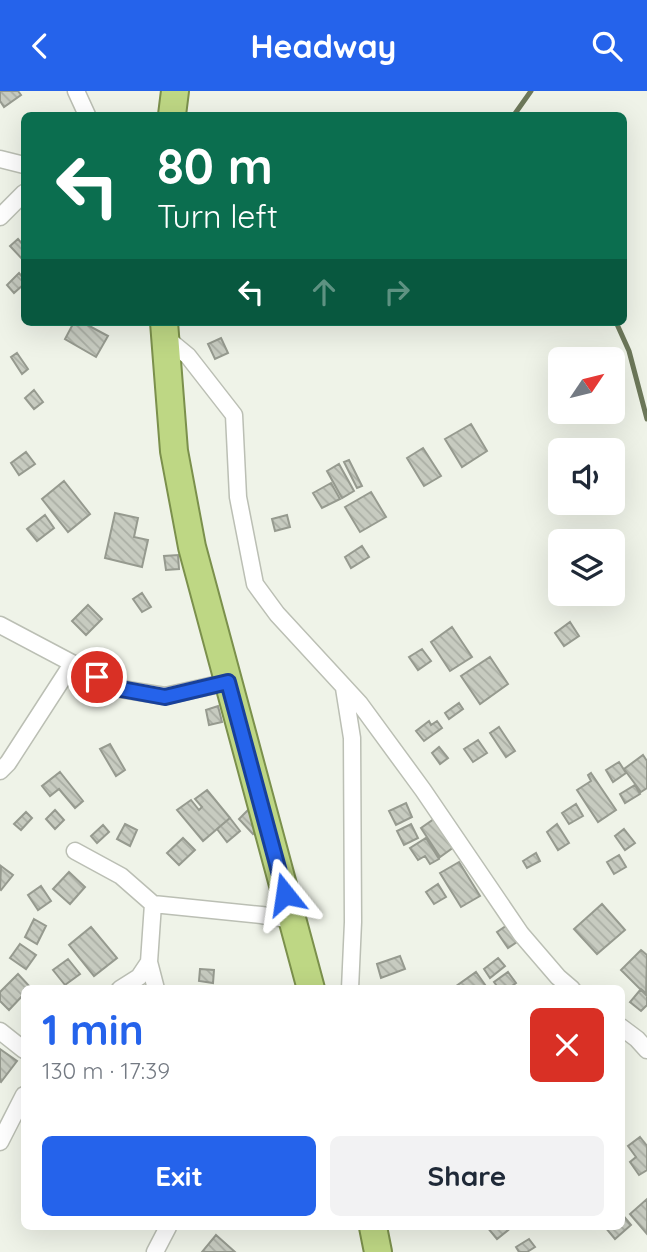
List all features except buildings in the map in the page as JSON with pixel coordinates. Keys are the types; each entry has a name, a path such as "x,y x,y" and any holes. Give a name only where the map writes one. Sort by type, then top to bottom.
{"highway":[{"path":"172,112 175,91"},
{"path":"165,330 174,451 192,547 310,985"},
{"path":"374,1230 378,1252"}],"street":[{"path":"76,91 86,112"},
{"path":"0,159 21,164"},
{"path":"0,217 21,196"},
{"path":"165,330 233,415 238,497 256,584 277,614 360,704 424,790 521,934 567,985"},
{"path":"0,625 121,689 165,697 228,682"},
{"path":"0,771 8,763 72,664"},
{"path":"344,687 352,738 353,922 350,985"},
{"path":"75,852 121,876 153,904 293,920"},
{"path":"153,904 149,962 155,985"},
{"path":"126,985 139,977 149,962"},
{"path":"625,1030 647,1050"},
{"path":"0,1031 21,1048"},
{"path":"0,1142 21,1101"},
{"path":"155,1252 166,1230"}],"waterway":[{"path":"516,112 531,91"},
{"path":"618,326 629,351 647,419"}],"route":[{"path":"97,677 121,689 165,697 228,682 285,894"}]}
